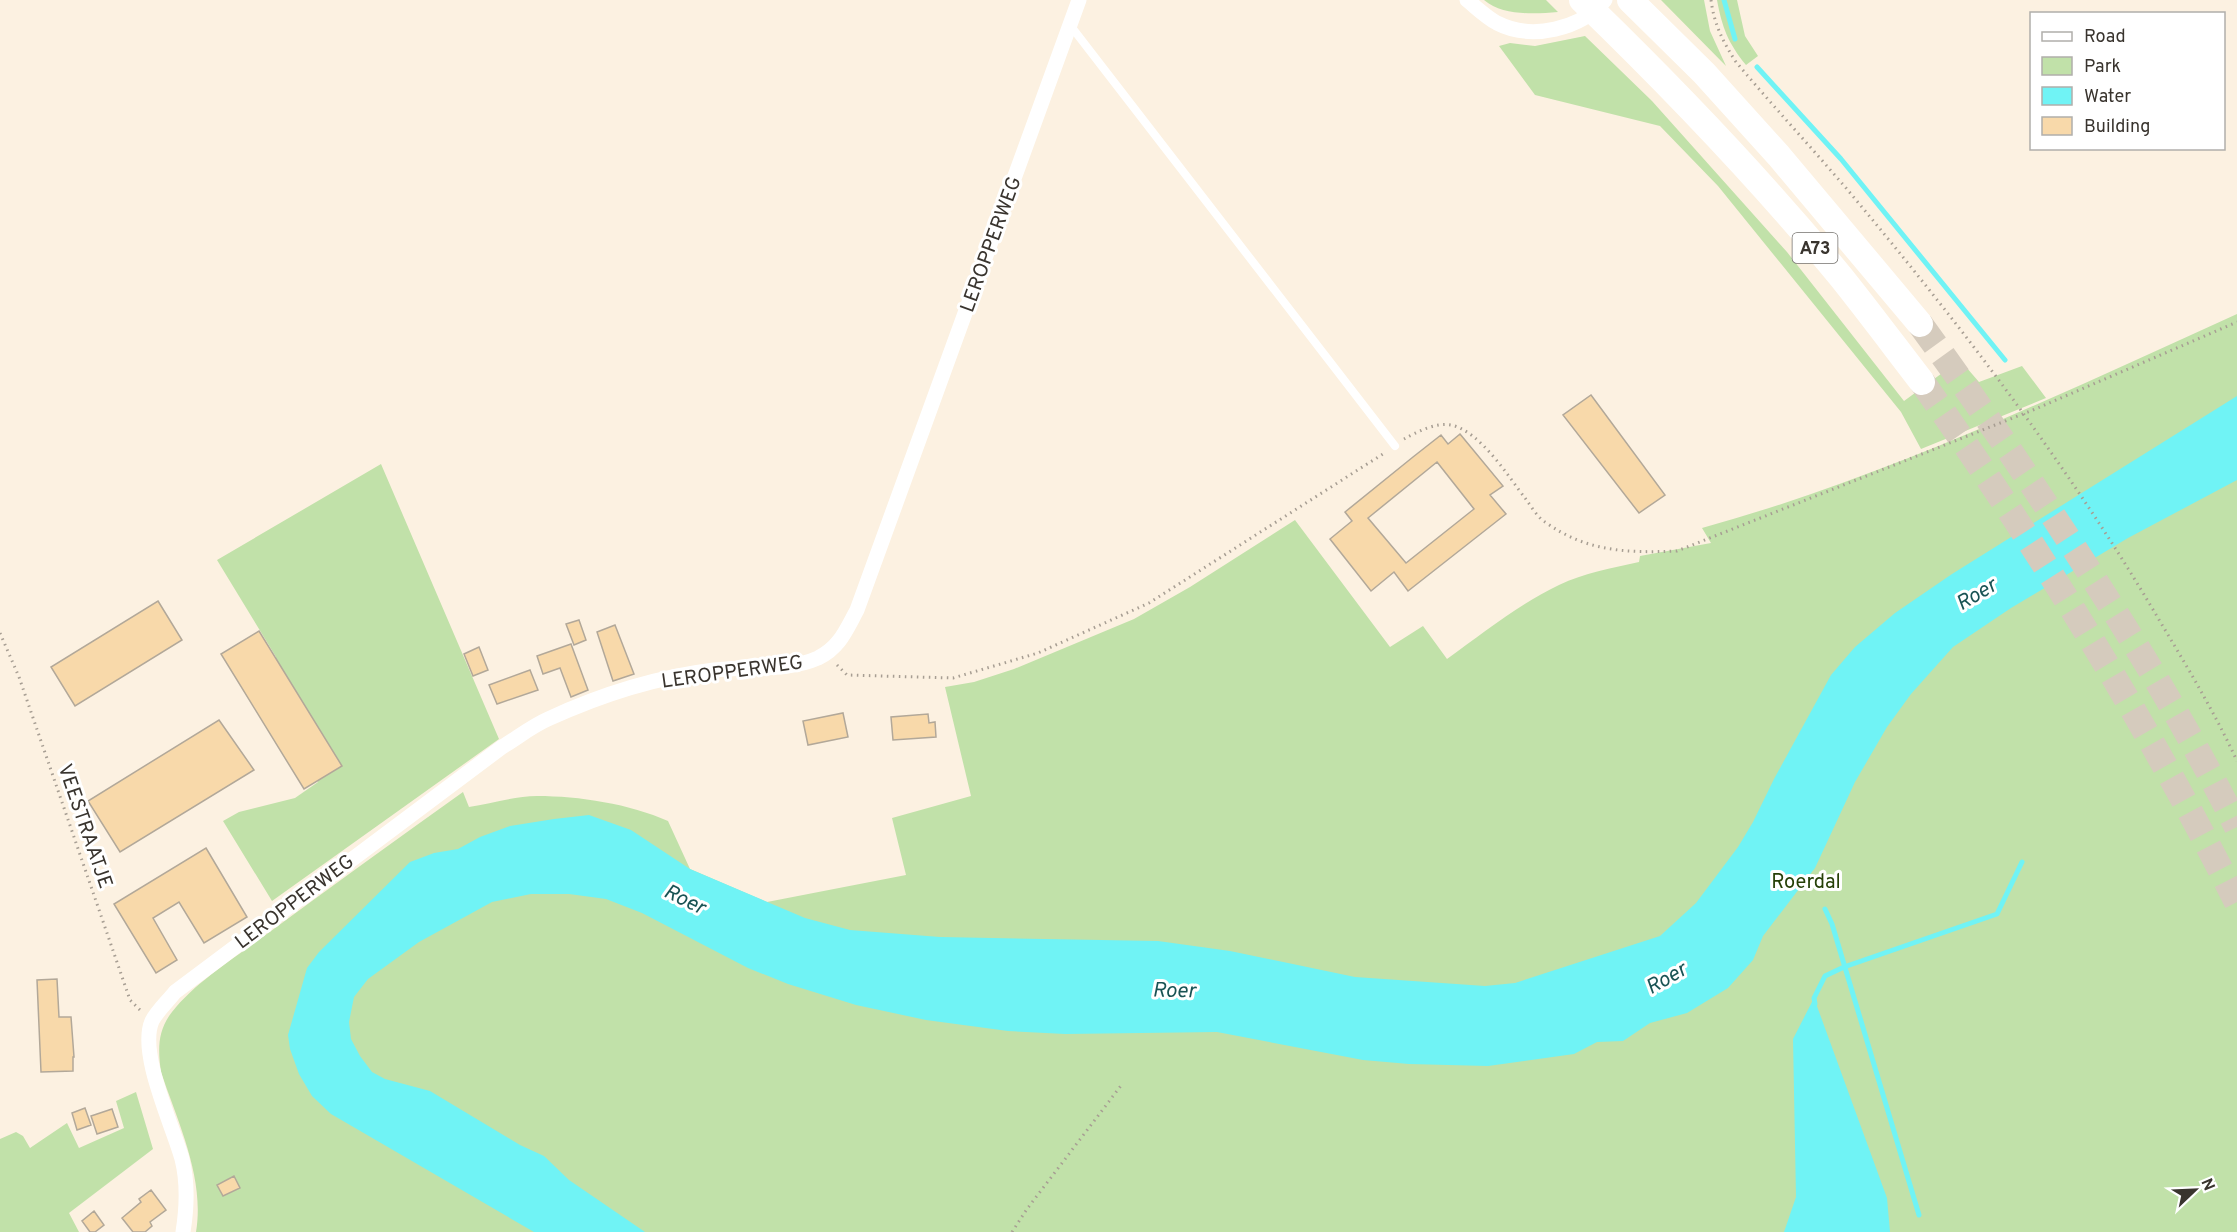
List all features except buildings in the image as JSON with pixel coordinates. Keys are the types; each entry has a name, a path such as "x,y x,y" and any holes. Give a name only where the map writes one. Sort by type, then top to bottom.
{"highway":[{"name":"A73","path":"1582,0 1647,63 1750,173 1840,277 1922,382"},
{"name":"A73","path":"1630,0 1704,74 1779,156 1920,324"}],"street":[{"name":"LEROPPERWEG","path":"152,1022 175,992 226,952 502,747 546,720 598,698 663,678 714,670 798,664 818,657 838,645 857,610 1079,0"},
{"path":"1467,0 1497,23 1523,31 1572,25 1591,15 1605,0"},
{"path":"152,1022 148,1047 182,1160 187,1190 183,1232"}],"lane":[{"path":"1070,25 1395,446"}],"path":[{"path":"1711,0 1721,40 1736,62 1888,238 1959,328 2071,479 2134,577 2202,691 2237,761"},
{"path":"826,652 847,675 952,678 1038,653 1149,603 1405,438 1427,428 1451,425 1476,437 1543,521 1565,535 1598,548 1634,553 1677,551 2022,414 2237,322"},
{"name":"VEESTRAATJE","path":"0,633 19,677 130,1000 152,1022"},
{"path":"1012,1232 1122,1083"}],"green space":[{"path":"1484,0 1546,0 1558,12 1509,11"},
{"path":"1661,0 1704,0 1710,31 1726,66"},
{"path":"1717,0 1737,0 1745,36 1758,56 1746,65 1727,34"},
{"path":"1585,36 1652,101 1787,252 1904,401 1960,360 1979,382 2022,366 2046,398 1921,449 1901,412 1718,186 1660,126 1535,95 1499,46 1510,43 1535,46"},
{"name":"Roerdal","path":"2237,314 2237,1232 196,1232 197,1191 193,1171 182,1131 161,1072 160,1041 167,1019 193,990 219,969 463,792 469,807 520,797 553,796 604,802 653,815 668,821 690,869 767,902 906,875 892,818 971,796 945,687 974,682 1014,669 1134,619 1190,587 1295,520 1390,647 1423,626 1447,659 1515,610 1578,577 1639,562 1640,556 1711,543 1702,528 1771,507 1907,459 2040,403"},
{"path":"381,464 499,739 272,901 223,821 239,812 295,798 318,782 254,670 276,657 217,560"},
{"path":"136,1092 153,1149 69,1213 79,1232 0,1232 0,1139 16,1132 23,1136 30,1148 67,1123 79,1148 124,1128 116,1101"}],"water":[{"name":"Roer","path":"2237,396 2237,480 2128,538 2011,608 1953,647 1911,694 1887,727 1855,782 1815,868 1763,936 1753,960 1728,988 1687,1013 1650,1023 1623,1041 1597,1042 1574,1054 1488,1066 1409,1064 1363,1060 1217,1032 1065,1034 1008,1031 926,1020 856,1005 788,984 748,968 642,913 606,899 569,894 531,894 492,902 419,942 368,979 354,997 349,1022 351,1039 372,1072 385,1079 430,1091 520,1145 544,1156 569,1180 645,1232 534,1232 331,1114 312,1096 299,1074 290,1049 288,1035 307,968 319,952 410,862 434,853 458,849 480,837 510,826 589,815 631,830 690,869 805,918 850,930 940,937 1158,941 1230,951 1355,977 1485,986 1515,983 1660,936 1696,903 1738,847 1831,675 1855,647 1895,613 1952,574"},
{"path":"1814,998 1887,1198 1890,1232 1784,1232 1796,1197 1793,1039"}],"waterway":[{"path":"1724,0 1735,39"},
{"path":"1757,67 1841,159 2005,360"},
{"path":"1815,1004 1814,998 1825,976 1844,967 1997,914 2022,862"},
{"path":"1825,909 1832,924 1919,1215"}],"tunnel":[{"path":"1920,324 2012,454 2118,616 2189,735 2237,827"},
{"path":"1922,382 2008,508 2089,636 2166,768 2237,902"}]}
